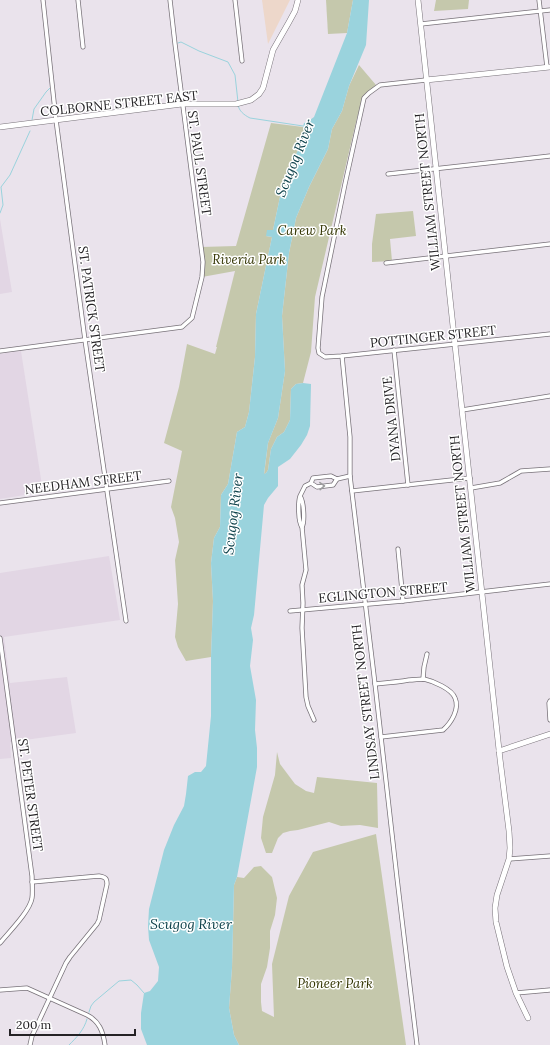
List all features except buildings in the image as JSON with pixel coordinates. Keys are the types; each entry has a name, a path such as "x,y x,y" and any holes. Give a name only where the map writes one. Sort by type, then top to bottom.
{"street":[{"name":"ST. PATRICK STREET","path":"44,0 56,120 85,340 108,489 126,621"},
{"path":"78,0 83,46"},
{"name":"ST. PAUL STREET","path":"85,340 182,327 192,318 204,262 182,104 170,0"},
{"path":"236,0 242,60"},
{"name":"COLBORNE STREET EAST","path":"0,127 182,104 238,104 253,100 263,88 273,50 295,11 298,0"},
{"name":"WILLIAM STREET NORTH","path":"418,0 499,751 509,831 509,859 499,888 495,908 498,932 507,967 516,993 528,1018"},
{"path":"426,80 549,67 539,0"},
{"path":"421,24 550,10"},
{"name":"POTTINGER STREET","path":"426,80 380,85 364,98 322,297 318,348 319,353 325,357 342,356 550,334"},
{"path":"388,174 550,156"},
{"path":"386,263 550,244"},
{"path":"0,351 85,340"},
{"name":"DYANA DRIVE","path":"394,350 408,485"},
{"name":"LINDSAY STREET NORTH","path":"342,356 350,437 350,476 417,1045"},
{"path":"462,410 550,396"},
{"path":"471,488 500,483 521,471 550,468"},
{"path":"314,720 308,706 306,692 302,628 302,584 306,570 302,528 304,524 301,513 303,500 300,496 305,486 311,483 313,478 331,476 337,479 350,476"},
{"path":"352,492 470,478"},
{"path":"311,483 317,487 333,485 337,479"},
{"name":"NEEDHAM STREET","path":"0,503 169,481"},
{"path":"398,549 403,601"},
{"name":"EGLINGTON STREET","path":"290,611 403,601 550,584"},
{"name":"ST. PETER STREET","path":"0,638 1,660 32,882 32,898 28,908 0,943"},
{"path":"423,679 428,654"},
{"path":"375,684 423,679 433,682 448,690 455,697 457,705 449,725 443,730 381,737"},
{"path":"550,701 550,720"},
{"path":"499,751 550,734"},
{"path":"509,859 550,856"},
{"path":"30,1045 32,1036 49,998 70,957 99,920 107,880 104,877 99,876 32,882"},
{"path":"0,990 27,988 87,1015 94,1019 100,1027 104,1045"},
{"path":"516,993 550,990"}],"shaded area":[{"path":"262,0 290,0 268,44"},
{"path":"0,219 12,292 0,294"},
{"path":"21,351 43,492 0,499 0,354"},
{"path":"109,556 120,620 4,637 10,683 67,677 76,733 10,742 11,758 0,759 0,573"}],"green space":[{"path":"326,0 353,0 347,33 328,34"},
{"path":"436,0 469,0 468,9 434,11"},
{"name":"Carew Park","path":"359,65 376,85 363,98 357,118 315,297 311,352 303,383 296,384 291,389 290,420 284,432 277,437 271,449 268,470 264,475 268,443 278,418 285,371 282,316 289,253 296,218 309,187 328,149 332,129 342,111 349,86"},
{"name":"Riveria Park","path":"271,123 303,127 307,134 295,156 292,170 288,172 285,190 281,192 273,230 266,236 272,237 256,314 255,357 249,412 245,427 237,432 228,484 221,495 220,527 214,538 211,563 213,601 211,657 186,661 178,647 175,637 178,604 175,560 179,542 175,518 171,507 182,451 164,443 179,387 187,344 215,354 235,271 202,277 201,247 236,246"},
{"path":"413,211 416,236 390,239 392,261 372,262 372,244 376,214"},
{"path":"277,752 280,764 295,784 306,791 314,793 317,777 377,783 378,828 360,825 341,826 329,822 283,833 278,838 272,853 266,853 261,838 263,817 275,775"},
{"name":"Pioneer Park","path":"376,834 406,1045 239,1045 234,1035 229,1008 232,968 234,885 237,877 244,878 254,867 261,866 272,877 277,898 275,915 270,931 270,948 267,967 261,984 261,1002 262,1011 274,1017 272,964 289,896 313,852"}],"water":[{"name":"Scugog River","path":"353,0 369,0 366,45 349,86 342,111 332,129 328,149 309,187 296,218 289,253 282,316 285,371 278,418 268,443 264,474 268,470 271,449 277,437 284,432 290,420 291,389 296,384 311,384 310,426 307,435 290,459 278,467 278,486 264,505 254,615 251,628 253,640 250,666 256,700 255,730 257,767 237,877 234,885 232,968 229,1008 234,1035 239,1045 147,1045 141,1029 141,1013 144,993 150,991 158,981 159,967 149,940 149,909 164,850 174,825 184,806 188,776 195,772 201,772 206,766 211,716 213,601 211,563 214,538 220,527 221,495 228,484 237,432 245,427 249,412 255,357 256,314 272,237 266,236 267,230 273,230 281,192 285,190 288,172 292,170 295,156 307,134 303,127 304,123 314,117 347,33"}],"waterway":[{"path":"178,43 181,42 199,51 228,62 235,75 238,102"},
{"path":"32,120 34,109 51,87"},
{"path":"238,105 242,113 250,118 303,126"},
{"path":"0,213 3,205 1,187 10,175 30,131"},
{"path":"89,1012 94,1002 119,981 131,980 144,993"},
{"path":"69,1045 82,1030 87,1019"}]}
